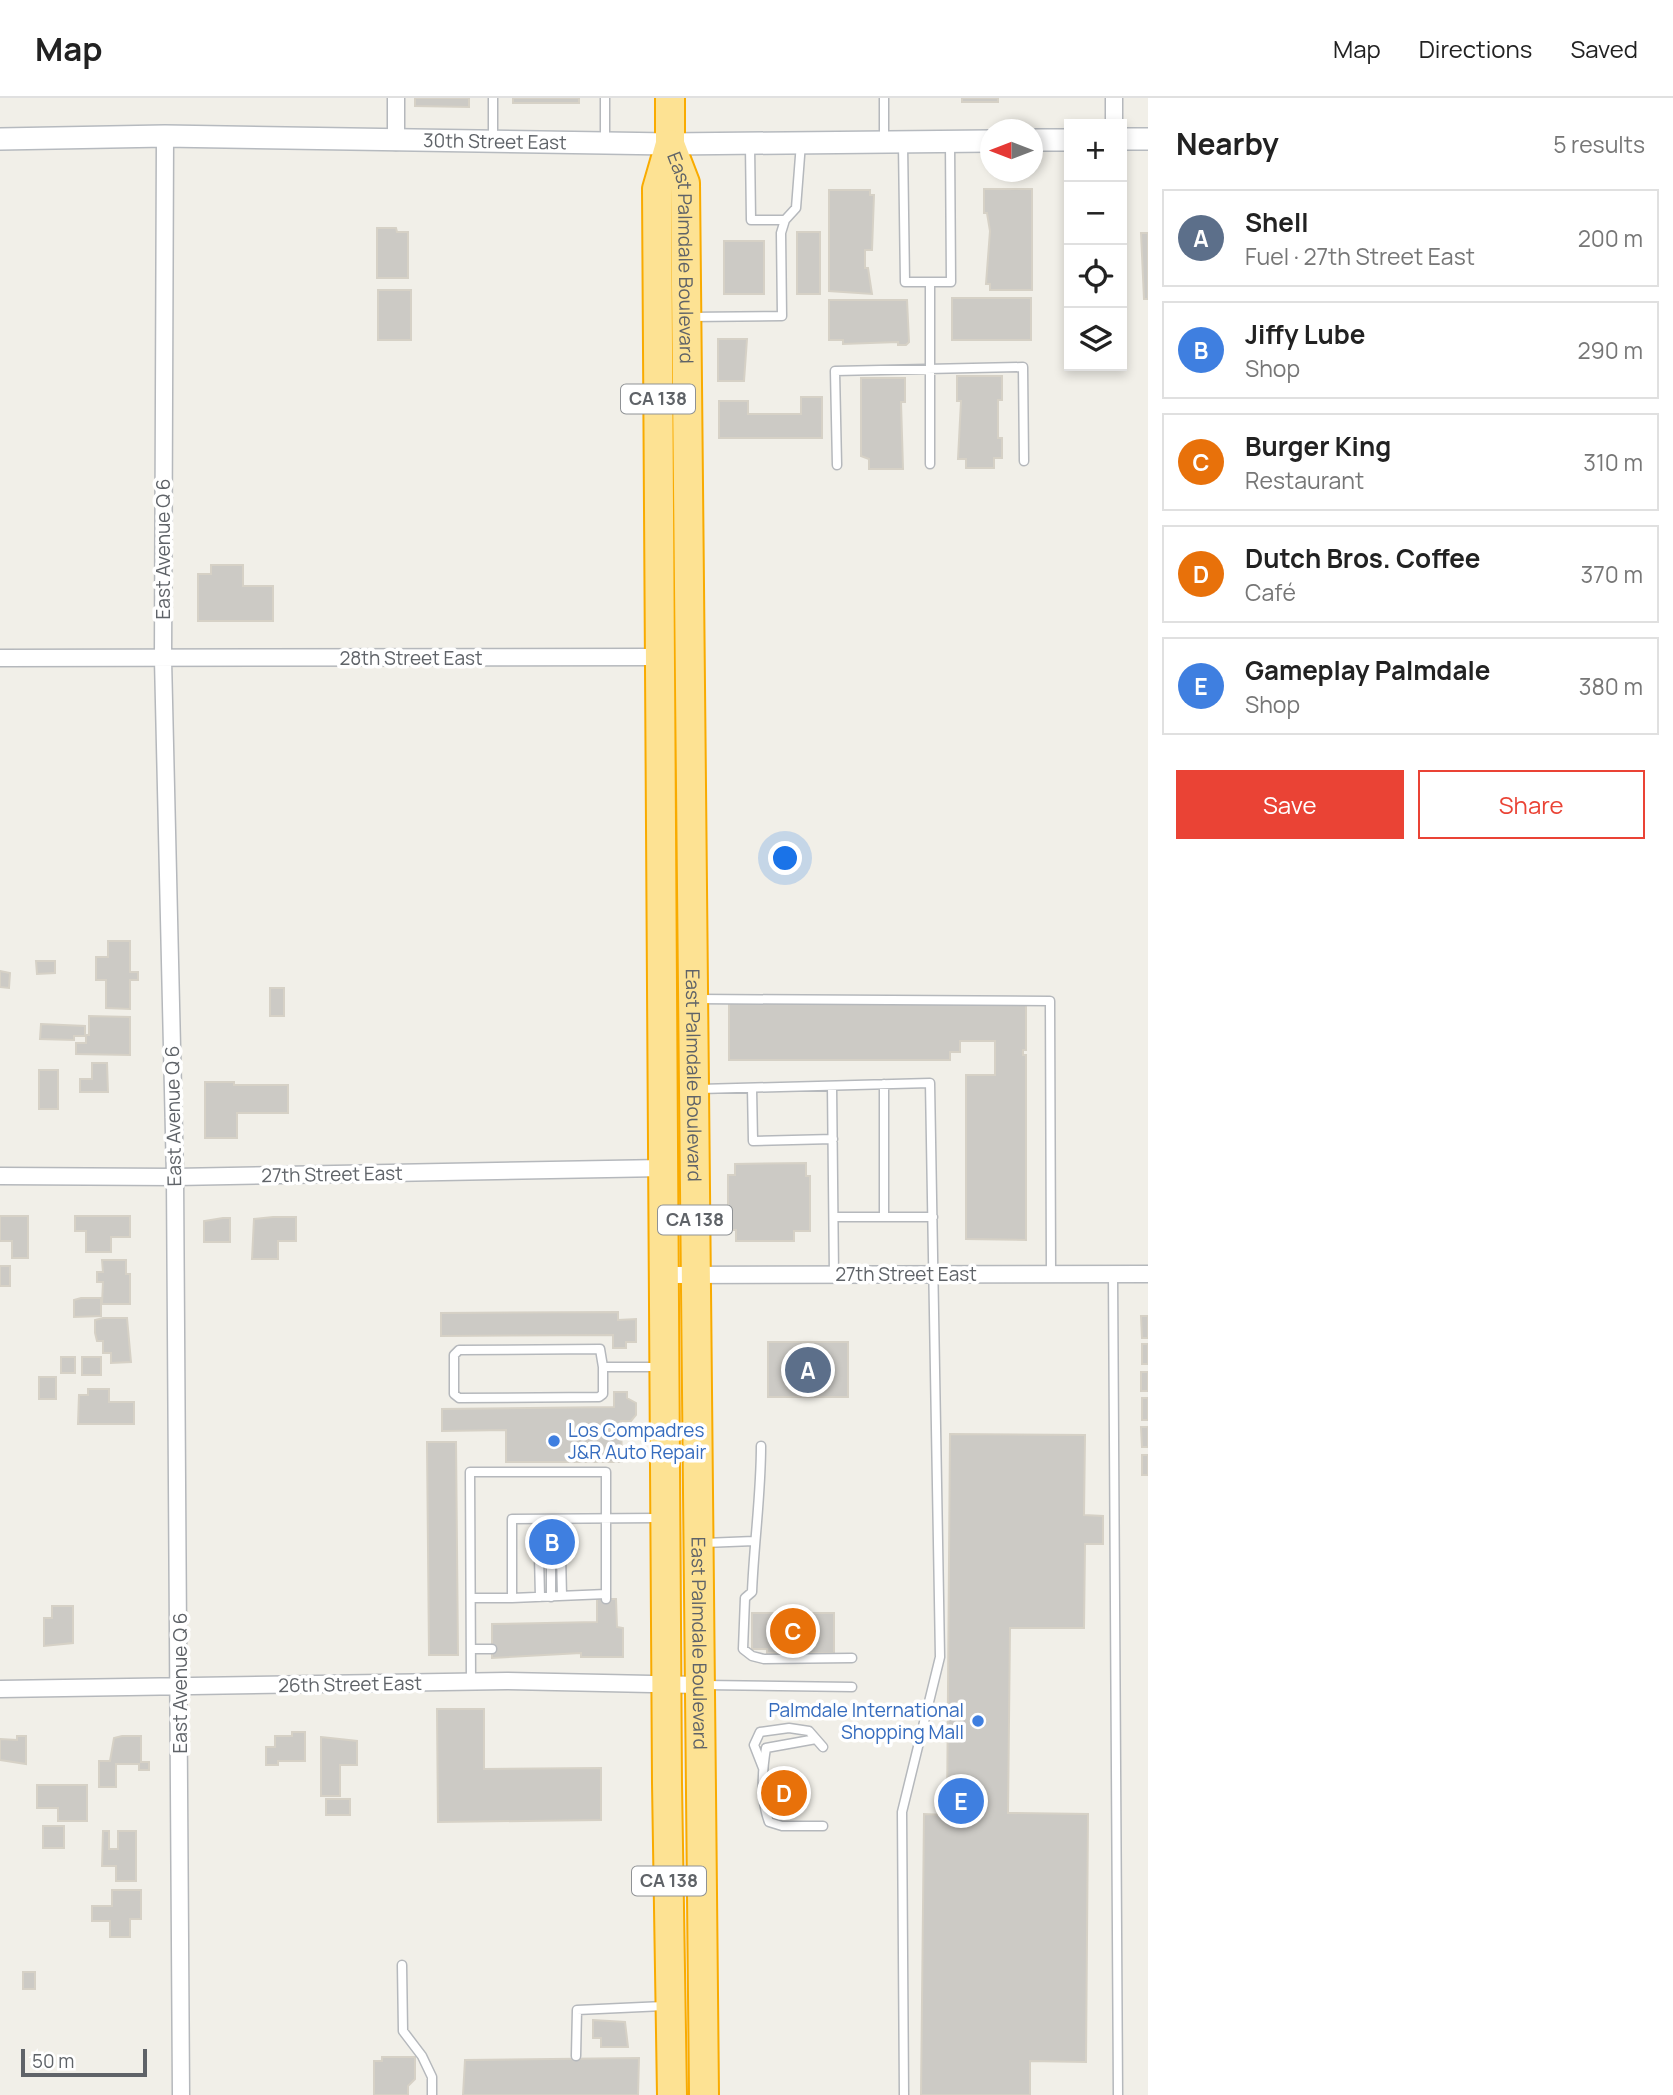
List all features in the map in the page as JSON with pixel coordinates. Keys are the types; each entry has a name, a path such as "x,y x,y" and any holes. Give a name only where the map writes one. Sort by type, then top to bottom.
{"highway":[{"name":"East Palmdale Boulevard","path":"670,98 670,144 657,189 665,1518 672,2095"},
{"name":"East Palmdale Boulevard","path":"670,144 685,183 704,2095"}],"street":[{"path":"396,98 396,142"},
{"path":"1114,98 1114,119"},
{"name":"30th Street East","path":"0,139 165,136 396,142 670,144 980,141"},
{"name":"East Avenue Q 6","path":"165,136 163,660 175,1177 181,2095"},
{"path":"1127,139 1148,139"},
{"path":"1043,140 1064,140"},
{"name":"28th Street East","path":"0,657 163,660 660,657"},
{"name":"27th Street East","path":"0,1176 175,1177 664,1168"},
{"name":"27th Street East","path":"664,1275 1148,1274"},
{"name":"26th Street East","path":"0,1689 471,1682 699,1685"}],"lane":[{"path":"493,98 493,142"},
{"path":"605,98 605,143"},
{"path":"884,98 894,141 905,282 951,282 950,141"},
{"path":"687,317 782,316 781,233 785,220 796,208 801,142"},
{"path":"750,143 751,220 785,220"},
{"path":"930,283 930,464"},
{"path":"837,466 835,371 1023,368 1024,461"},
{"path":"694,999 1050,1000 1051,1274"},
{"path":"694,1089 930,1083 940,1657 902,1812 905,2095"},
{"path":"884,1084 884,1217"},
{"path":"832,1086 834,1275"},
{"path":"752,1088 753,1141 833,1139"},
{"path":"834,1217 933,1217"},
{"path":"1112,1274 1118,2095"},
{"path":"600,1349 603,1367 603,1394 599,1397 460,1398 454,1394 454,1355 459,1350 600,1349"},
{"path":"603,1367 664,1367"},
{"path":"761,1446 761,1493 754,1541 752,1592 745,1598 743,1649 752,1656 764,1659 852,1658"},
{"path":"471,1598 606,1597 606,1472 470,1472 471,1682"},
{"path":"560,1518 560,1530"},
{"path":"512,1598 512,1519 665,1518"},
{"path":"537,1519 538,1531"},
{"path":"550,1519 550,1530"},
{"path":"699,1543 754,1541"},
{"path":"561,1554 562,1596"},
{"path":"539,1555 540,1597"},
{"path":"551,1555 551,1597"},
{"path":"471,1649 492,1649"},
{"path":"699,1685 852,1687"},
{"path":"763,1768 754,1745 760,1732 789,1728 810,1731 824,1747"},
{"path":"817,1739 766,1748 763,1768 764,1811 769,1822 782,1826 824,1826"},
{"path":"402,1965 403,2031 422,2056 432,2077 432,2095"},
{"path":"576,2056 577,2011 671,2006"}],"building":[{"path":"415,98 469,98 469,107 415,106"},
{"path":"513,98 579,98 579,103 513,103"},
{"path":"962,98 998,98 998,102 962,102"},
{"path":"984,189 1032,189 1032,290 990,290 990,284 986,284 990,231 987,213 984,213"},
{"path":"829,190 870,190 870,195 874,195 872,250 865,250 865,268 868,268 872,294 829,291"},
{"path":"377,228 396,228 397,232 408,232 408,278 377,278"},
{"path":"797,232 820,232 820,294 797,294"},
{"path":"1141,233 1148,233 1148,299 1144,299"},
{"path":"724,241 764,241 764,294 724,294"},
{"path":"378,290 411,290 411,340 378,340"},
{"path":"952,298 1031,298 1031,340 952,340"},
{"path":"829,300 907,300 909,342 906,345 898,345 898,342 843,344 843,340 829,340"},
{"path":"718,339 747,339 744,381 718,381"},
{"path":"957,376 1002,376 1002,400 998,400 998,438 1002,438 1002,458 994,458 994,468 966,468 966,459 958,459 961,401 957,401"},
{"path":"861,378 905,378 905,402 901,402 903,469 869,469 869,459 861,456"},
{"path":"801,397 822,397 822,438 719,438 719,401 748,401 748,414 801,414"},
{"path":"211,565 243,565 243,586 273,586 273,621 198,621 198,574 211,574"},
{"path":"108,941 130,941 130,972 138,972 138,980 130,980 130,1009 106,1008 106,980 96,980 96,957 108,957"},
{"path":"36,961 55,961 55,973 37,974"},
{"path":"0,971 10,973 9,988 0,987"},
{"path":"270,988 284,988 284,1016 270,1016"},
{"path":"729,1004 1026,1004 1026,1050 1023,1050 1023,1055 1026,1055 1026,1240 966,1239 966,1075 995,1075 995,1041 960,1041 960,1052 950,1052 950,1060 729,1060"},
{"path":"89,1016 130,1017 130,1055 76,1054 76,1043 86,1043 86,1035 89,1035"},
{"path":"41,1024 85,1026 85,1036 74,1036 74,1040 40,1039"},
{"path":"92,1063 107,1063 108,1092 80,1092 80,1079 92,1079"},
{"path":"39,1070 58,1070 58,1109 39,1109"},
{"path":"205,1082 288,1085 288,1113 237,1113 237,1138 205,1138"},
{"path":"806,1163 806,1176 810,1176 810,1231 794,1231 794,1241 736,1241 736,1230 728,1230 728,1175 735,1175 735,1164"},
{"path":"0,1216 28,1216 28,1258 12,1258 12,1241 0,1241"},
{"path":"75,1216 130,1216 130,1237 111,1237 111,1252 86,1252 86,1231 75,1231"},
{"path":"296,1217 296,1241 278,1241 278,1259 252,1259 254,1219"},
{"path":"230,1218 230,1242 204,1242 204,1221"},
{"path":"102,1260 126,1260 126,1274 130,1274 130,1304 102,1304 103,1282 97,1282 97,1272 103,1272"},
{"path":"0,1266 10,1266 10,1286 0,1286"},
{"path":"101,1298 101,1316 74,1317 74,1300"},
{"path":"618,1312 618,1320 636,1319 636,1342 626,1342 626,1348 613,1348 613,1335 441,1336 441,1313"},
{"path":"1141,1316 1148,1316 1148,1338 1142,1338"},
{"path":"127,1318 131,1362 111,1363 111,1353 103,1353 103,1341 97,1341 95,1333 95,1320"},
{"path":"768,1342 848,1342 848,1397 768,1397"},
{"path":"1142,1344 1148,1344 1148,1364 1142,1364"},
{"path":"61,1357 75,1357 75,1373 61,1373"},
{"path":"82,1357 101,1357 101,1375 82,1375"},
{"path":"1141,1372 1148,1372 1148,1391 1141,1391"},
{"path":"39,1377 56,1377 56,1399 39,1399"},
{"path":"88,1389 109,1389 109,1402 134,1402 134,1424 78,1424 79,1395 88,1395"},
{"path":"614,1392 627,1392 627,1398 636,1403 636,1415 631,1421 621,1421 622,1462 506,1462 506,1430 442,1431 442,1409 614,1407"},
{"path":"1142,1398 1148,1398 1148,1420 1142,1420"},
{"path":"1141,1427 1148,1427 1148,1447 1142,1447"},
{"name":"Palmdale International Shopping Mall","path":"950,1434 1085,1435 1084,1515 1103,1516 1103,1544 1085,1544 1084,1628 1010,1628 1008,1813 1088,1814 1086,2062 1030,2061 1030,2095 921,2095 924,1814 947,1815"},
{"path":"427,1442 456,1442 458,1655 429,1655"},
{"path":"1142,1455 1148,1455 1148,1475 1142,1475"},
{"path":"531,1530 573,1530 574,1554 532,1555"},
{"path":"597,1599 616,1599 617,1627 623,1628 623,1657 581,1657 581,1653 492,1658 492,1624 597,1622"},
{"path":"52,1606 73,1606 73,1643 44,1646 44,1618 52,1618"},
{"path":"752,1613 834,1613 834,1653 767,1653 767,1649 752,1649"},
{"path":"437,1709 484,1709 484,1769 601,1768 601,1820 438,1822"},
{"path":"292,1732 305,1732 305,1761 278,1761 278,1765 266,1765 266,1747 275,1747 275,1736 292,1736"},
{"path":"17,1736 26,1736 26,1764 0,1760 0,1739 17,1740"},
{"path":"141,1736 141,1762 149,1762 149,1770 139,1770 139,1764 116,1764 116,1787 99,1787 99,1761 110,1761 114,1738"},
{"path":"321,1737 357,1741 357,1765 340,1765 340,1796 321,1796"},
{"path":"772,1770 788,1770 788,1785 795,1785 795,1808 787,1808 787,1812 768,1812 768,1802 772,1802"},
{"path":"37,1785 87,1785 87,1821 58,1821 58,1808 37,1808"},
{"path":"326,1799 350,1799 350,1815 326,1815"},
{"path":"43,1826 64,1826 64,1848 43,1848"},
{"path":"103,1831 109,1831 109,1849 118,1849 118,1831 136,1831 136,1881 116,1881 116,1866 102,1866"},
{"path":"112,1890 141,1890 141,1919 130,1919 130,1937 110,1937 110,1921 92,1921 92,1906 112,1906"},
{"path":"23,1972 35,1972 35,1989 23,1989"},
{"path":"593,2020 625,2022 628,2047 601,2047 601,2038 593,2038"},
{"path":"382,2057 415,2057 415,2079 408,2086 408,2095 374,2095 374,2061 382,2061"},
{"path":"639,2058 638,2095 463,2095 465,2060"}],"place":[{"name":"Shell","path":"808,1370"},
{"name":"Los Compadres J&R Auto Repair","path":"554,1441"},
{"name":"Jiffy Lube","path":"552,1542"},
{"name":"Burger King","path":"793,1631"},
{"name":"Palmdale International Shopping Mall","path":"978,1721"},
{"name":"Dutch Bros. Coffee","path":"784,1793"},
{"name":"Gameplay Palmdale","path":"961,1801"}]}
